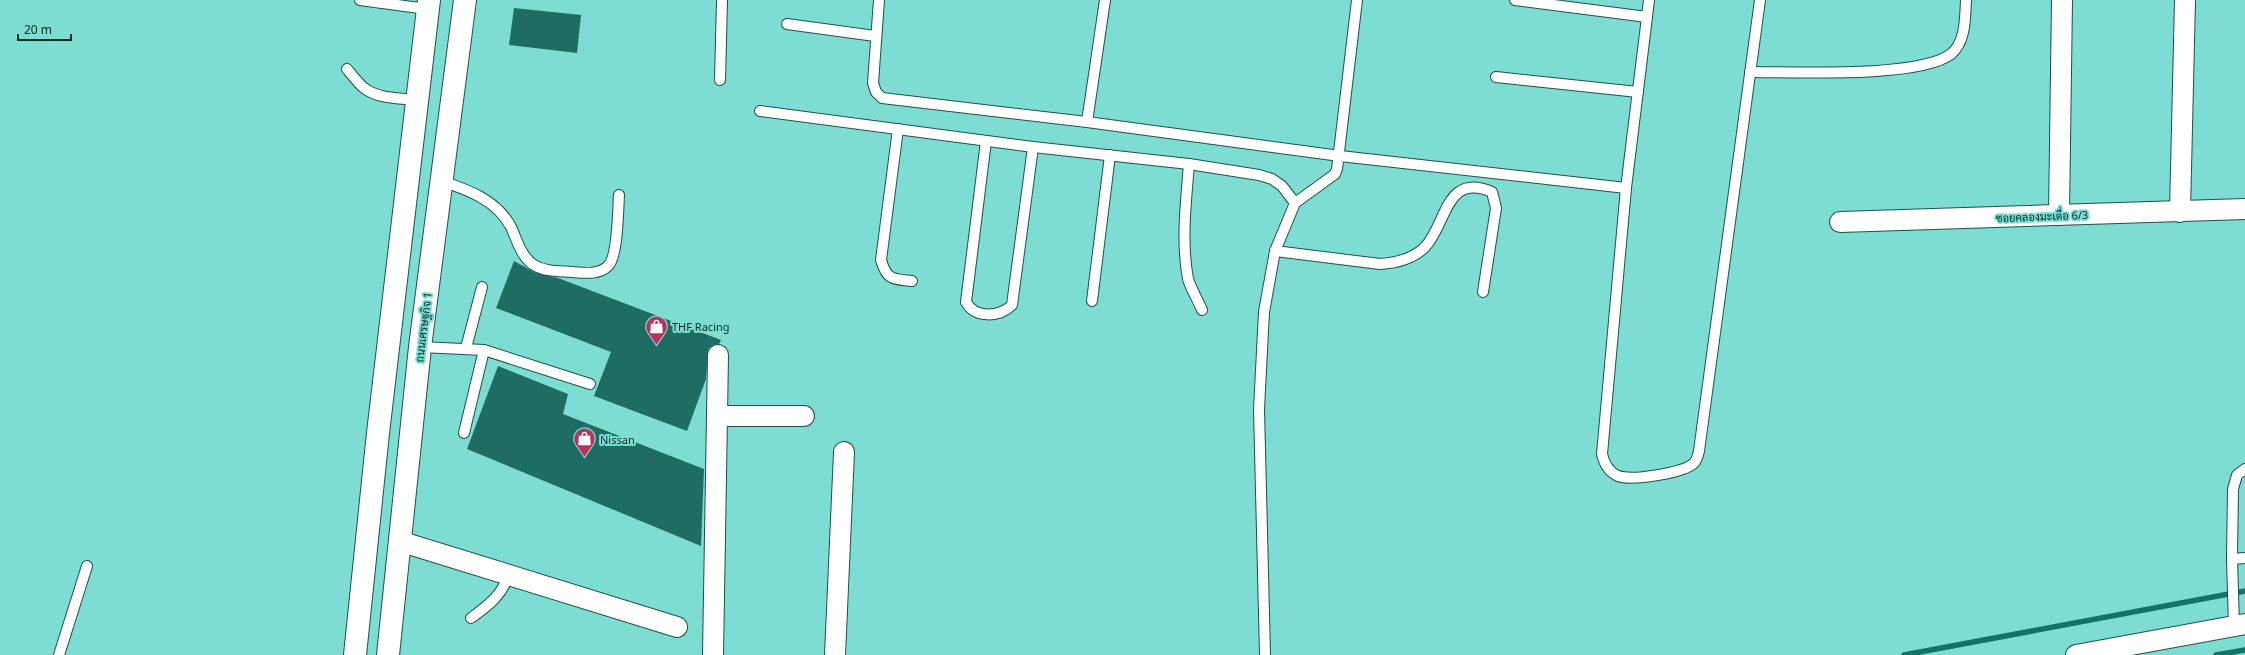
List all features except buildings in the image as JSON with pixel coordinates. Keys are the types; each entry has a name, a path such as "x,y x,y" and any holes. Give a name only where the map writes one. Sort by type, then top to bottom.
{"main road":[{"name":"ถนนเศรษฐกิจ 1","path":"388,655 398,541 420,347 465,0"},
{"path":"355,655 363,566 428,4"},
{"path":"363,566 396,569"}],"street":[{"path":"2059,215 2062,0"},
{"path":"2180,212 2185,0"},
{"name":"ซอยคลองมะเดื่อ 6/3","path":"1840,222 2245,209"},
{"path":"713,655 718,355"},
{"path":"718,416 804,416"},
{"path":"835,655 844,452"},
{"path":"398,541 677,627"},
{"path":"2076,655 2240,625"}],"lane":[{"path":"360,0 428,4"},
{"path":"720,80 722,0"},
{"path":"879,0 875,36 873,83 876,92 882,98 1087,122 1340,156 1626,188"},
{"path":"1087,122 1106,0"},
{"path":"1265,655 1259,409 1264,312 1275,251 1295,203 1335,174 1340,156 1357,0"},
{"path":"1515,0 1647,17"},
{"path":"1649,0 1626,188 1602,454 1604,462 1612,472 1619,476 1629,477 1684,470 1695,462 1699,451 1760,0"},
{"path":"1750,72 1885,71 1934,62 1952,54 1964,33 1966,0"},
{"path":"787,24 875,36"},
{"path":"347,69 364,88 373,93 384,96 417,100"},
{"path":"1496,77 1638,92"},
{"path":"760,111 1032,147 1189,164 1259,174 1272,179 1282,186 1295,203"},
{"path":"898,129 881,260 884,272 892,279 912,282"},
{"path":"986,140 966,302 973,310 978,312 994,314 1005,312 1012,305 1032,147"},
{"path":"1092,301 1110,155"},
{"path":"1189,164 1185,224 1186,257 1189,280 1202,310"},
{"path":"442,181 472,192 484,199 503,215 525,257 534,266 549,271 585,273 597,272 608,266 613,256 620,195"},
{"path":"1275,251 1380,264 1392,263 1412,257 1426,246 1450,200 1457,192 1469,188 1483,188 1492,192 1496,208 1483,292"},
{"path":"466,348 482,287"},
{"path":"420,347 484,350 590,384"},
{"path":"464,433 484,350"},
{"path":"2240,625 2232,559 2233,489 2237,475 2245,468"},
{"path":"2232,559 2245,558"},
{"path":"59,655 87,566"},
{"path":"471,618 493,602 504,588 509,575"}],"waterway":[{"path":"1904,655 2245,591"},
{"path":"2216,655 2245,650"}],"place":[{"name":"THF Racing","path":"657,346"},
{"name":"Nissan","path":"585,458"}]}
